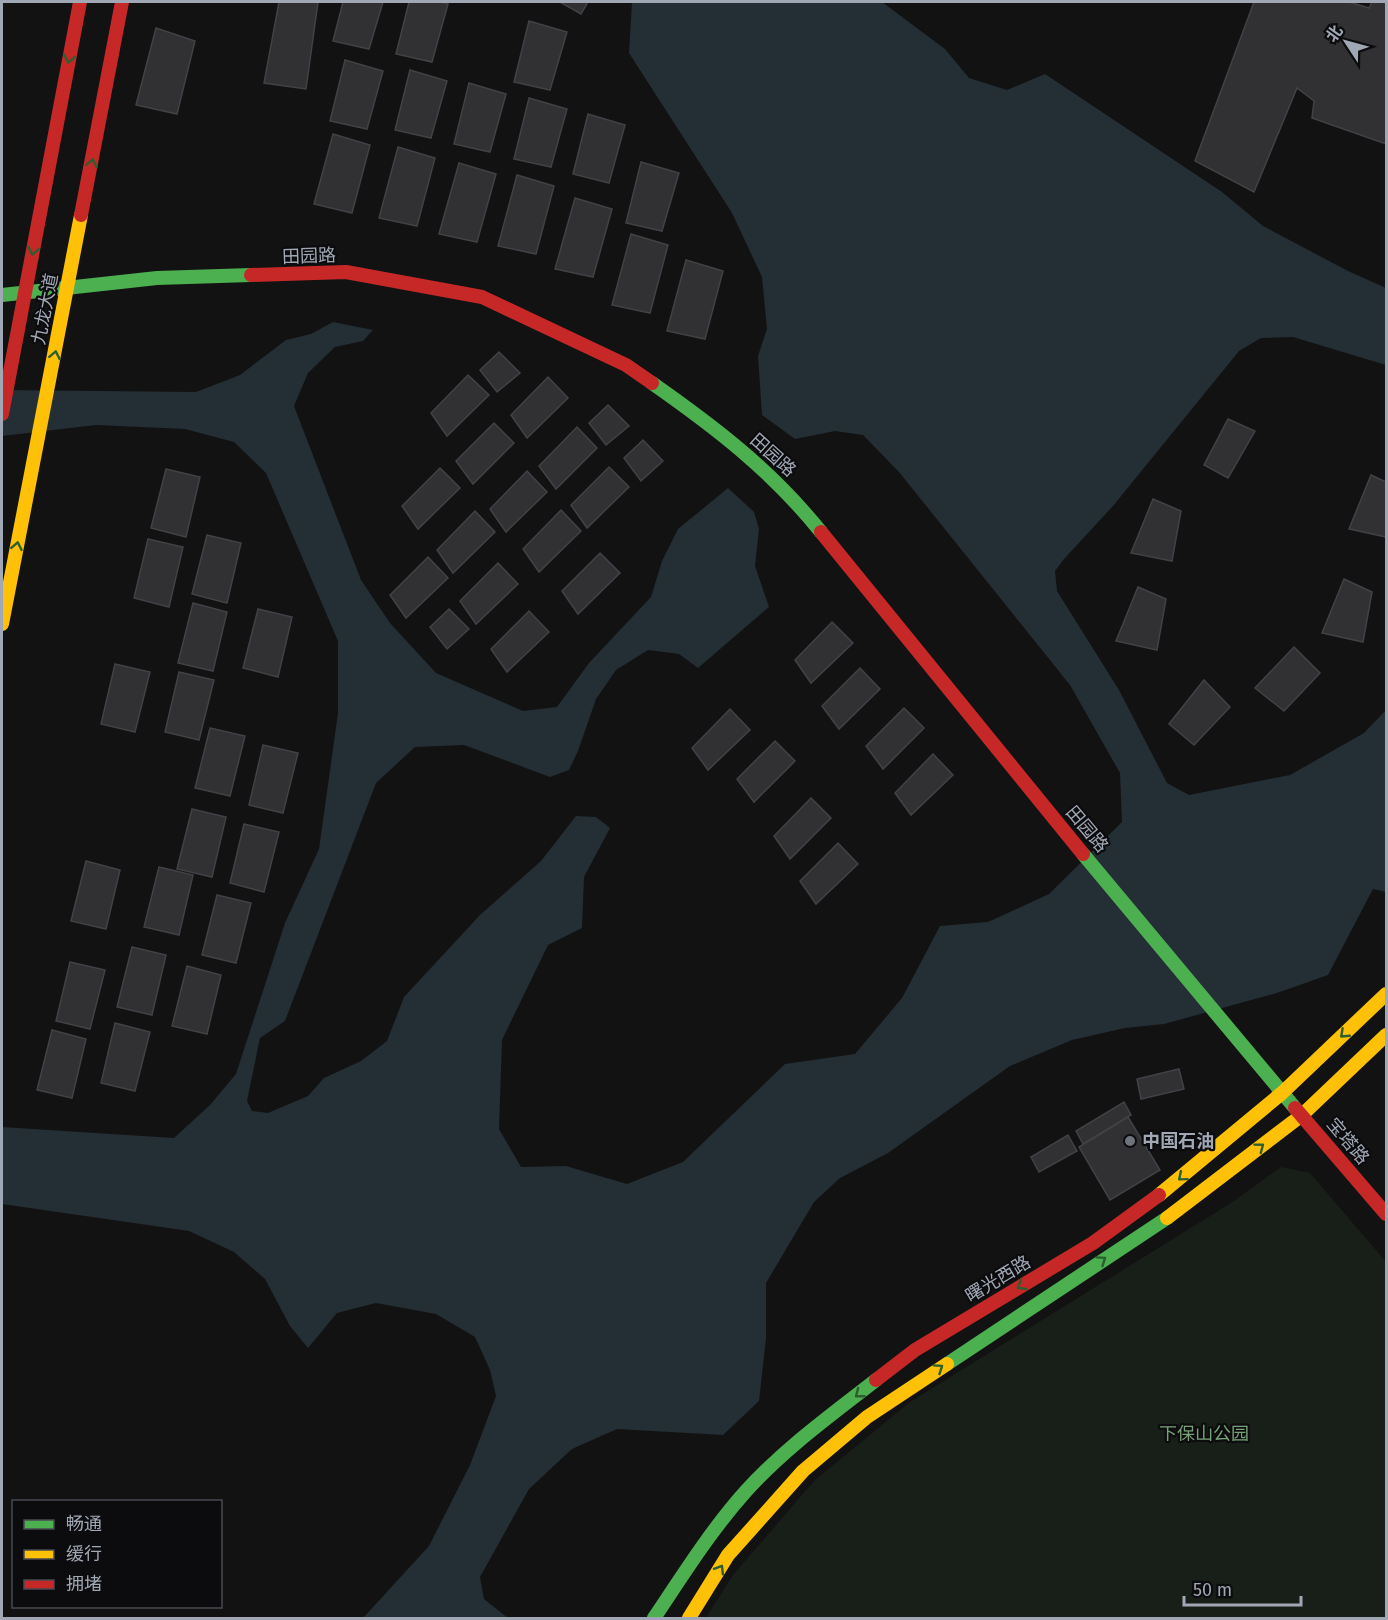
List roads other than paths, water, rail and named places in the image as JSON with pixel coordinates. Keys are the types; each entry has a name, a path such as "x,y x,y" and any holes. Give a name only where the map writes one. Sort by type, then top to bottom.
{"main road":[{"name":"九龙大道","path":"2,414 80,2"},
{"name":"九龙大道","path":"2,624 122,2"},
{"name":"田园路","path":"2,295 157,278 346,273 482,297 626,366 703,419 762,467 801,507 1069,837 1282,1093"},
{"name":"曙光西路","path":"654,1618 712,1532 747,1490 803,1437 915,1350 1093,1243 1176,1182 1282,1093 1386,994"},
{"path":"688,1618 728,1555 803,1470 867,1417 1178,1210 1302,1115 1386,1035"},
{"name":"宝塔路","path":"1282,1093 1386,1214"}],"place":[{"name":"中国石油","path":"1130,1141"}],"park label":[{"name":"下保山公园","path":"1204,1434"}]}
